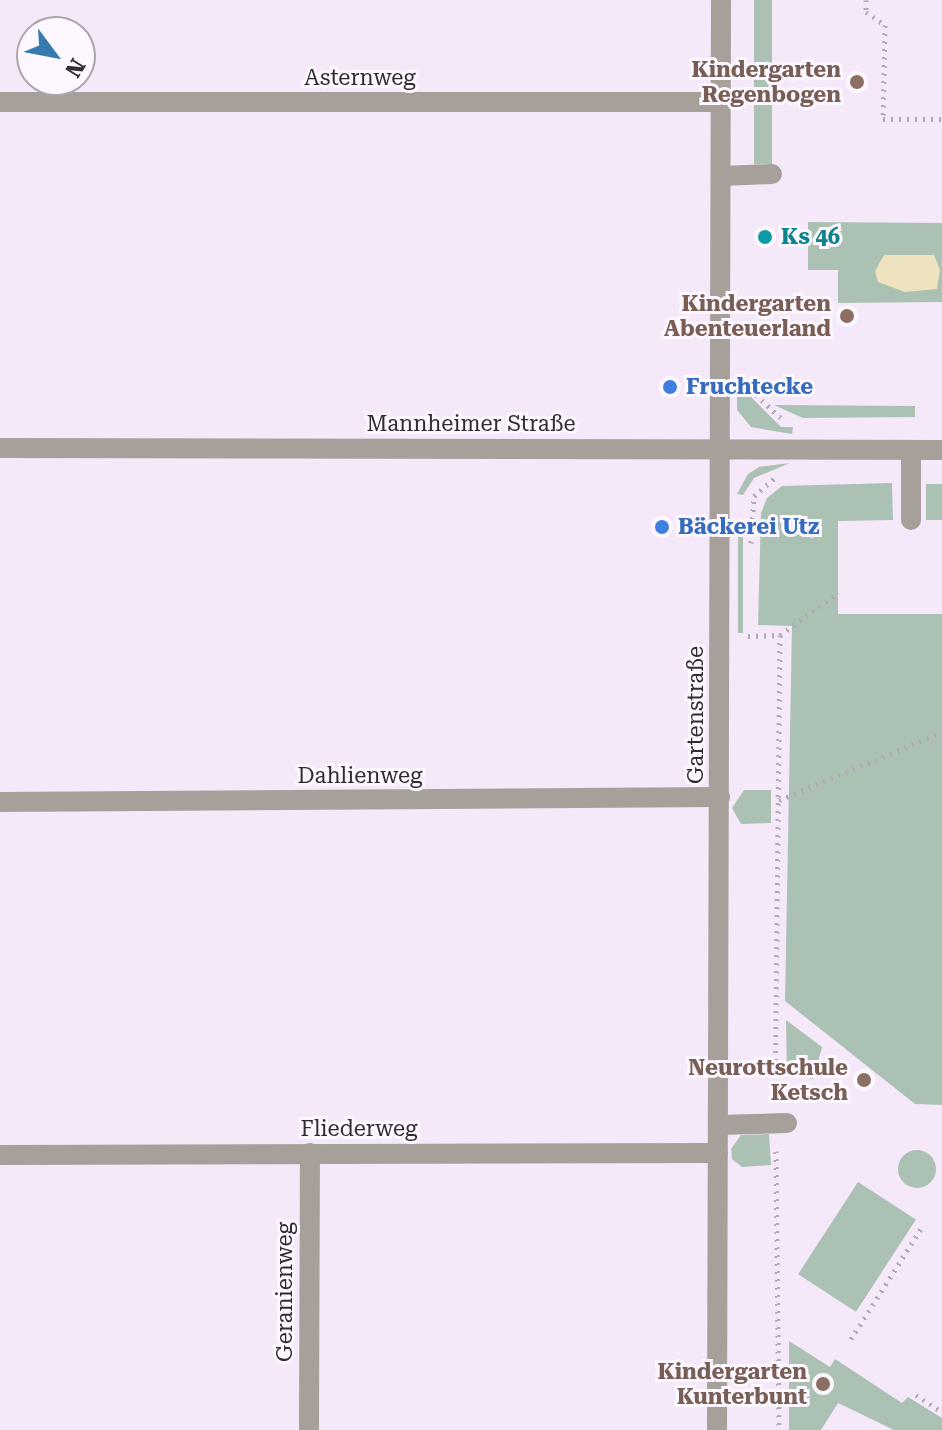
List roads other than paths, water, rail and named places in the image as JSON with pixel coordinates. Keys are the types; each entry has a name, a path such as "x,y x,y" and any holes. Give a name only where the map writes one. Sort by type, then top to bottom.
{"street":[{"name":"Gartenstraße","path":"717,1430 723,448 721,0"},
{"name":"Asternweg","path":"0,102 721,102"},
{"path":"721,176 772,174"},
{"name":"Mannheimer Straße","path":"0,448 942,450"},
{"path":"911,450 911,520"},
{"name":"Dahlienweg","path":"0,802 720,797"},
{"path":"719,1125 787,1123"},
{"name":"Geranienweg","path":"309,1430 310,1153"},
{"name":"Fliederweg","path":"0,1155 718,1153"}],"place":[{"name":"Kindergarten Regenbogen","path":"857,82"},
{"name":"Ks 46","path":"765,237"},
{"name":"Kindergarten Abenteuerland","path":"847,316"},
{"name":"Fruchtecke","path":"670,387"},
{"name":"Bäckerei Utz","path":"662,527"},
{"name":"Neurottschule Ketsch","path":"864,1080"},
{"name":"Kindergarten Kunterbunt","path":"823,1384"}]}
